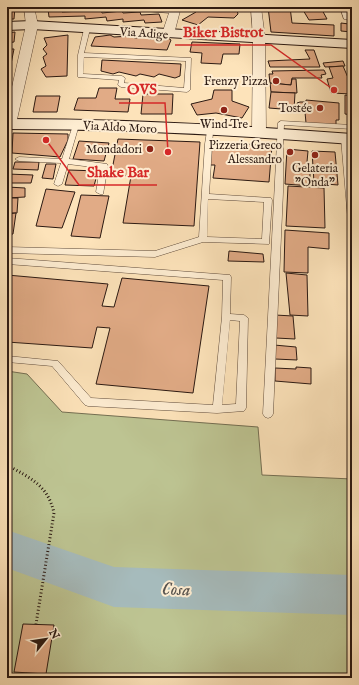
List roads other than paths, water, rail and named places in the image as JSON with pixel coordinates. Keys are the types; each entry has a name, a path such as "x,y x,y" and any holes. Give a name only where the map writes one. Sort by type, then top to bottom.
{"main road":[{"name":"Via Adige","path":"7,26 32,25 352,44"},
{"name":"Via Aldo Moro","path":"9,124 349,135"}],"street":[{"path":"9,124 32,25 29,7"},
{"path":"133,7 175,9 168,34"},
{"path":"256,7 258,38 259,132"}],"lane":[{"path":"344,7 346,18 352,18"},
{"path":"81,55 189,59 187,90 121,85 122,78 80,76 81,55 87,29"},
{"path":"58,184 76,125"},
{"path":"203,239 210,131"},
{"path":"268,414 279,192 280,133"},
{"path":"349,135 352,220"},
{"path":"19,159 64,161 104,166 100,192"},
{"path":"7,250 155,254 203,239 266,242 268,200 205,196"},
{"path":"7,261 227,277 226,317 217,408"},
{"path":"7,359 55,363 88,402 241,408 244,318 226,317"}],"waterway":[{"name":"Cosa","path":"7,549 114,587 352,595"}],"railway":[{"path":"27,678 28,673"}],"place":[{"name":"Frenzy Pizza","path":"276,81"},
{"name":"Biker Bistrot","path":"334,90"},
{"name":"Tostée","path":"320,108"},
{"name":"Wind Tre","path":"224,110"},
{"name":"Shake Bar","path":"46,140"},
{"name":"Mondadori","path":"150,149"},
{"name":"OVS","path":"168,152"},
{"name":"Pizzeria Greco Alessandro","path":"290,152"},
{"name":"Gelateria \"Onda\"","path":"315,155"}]}
